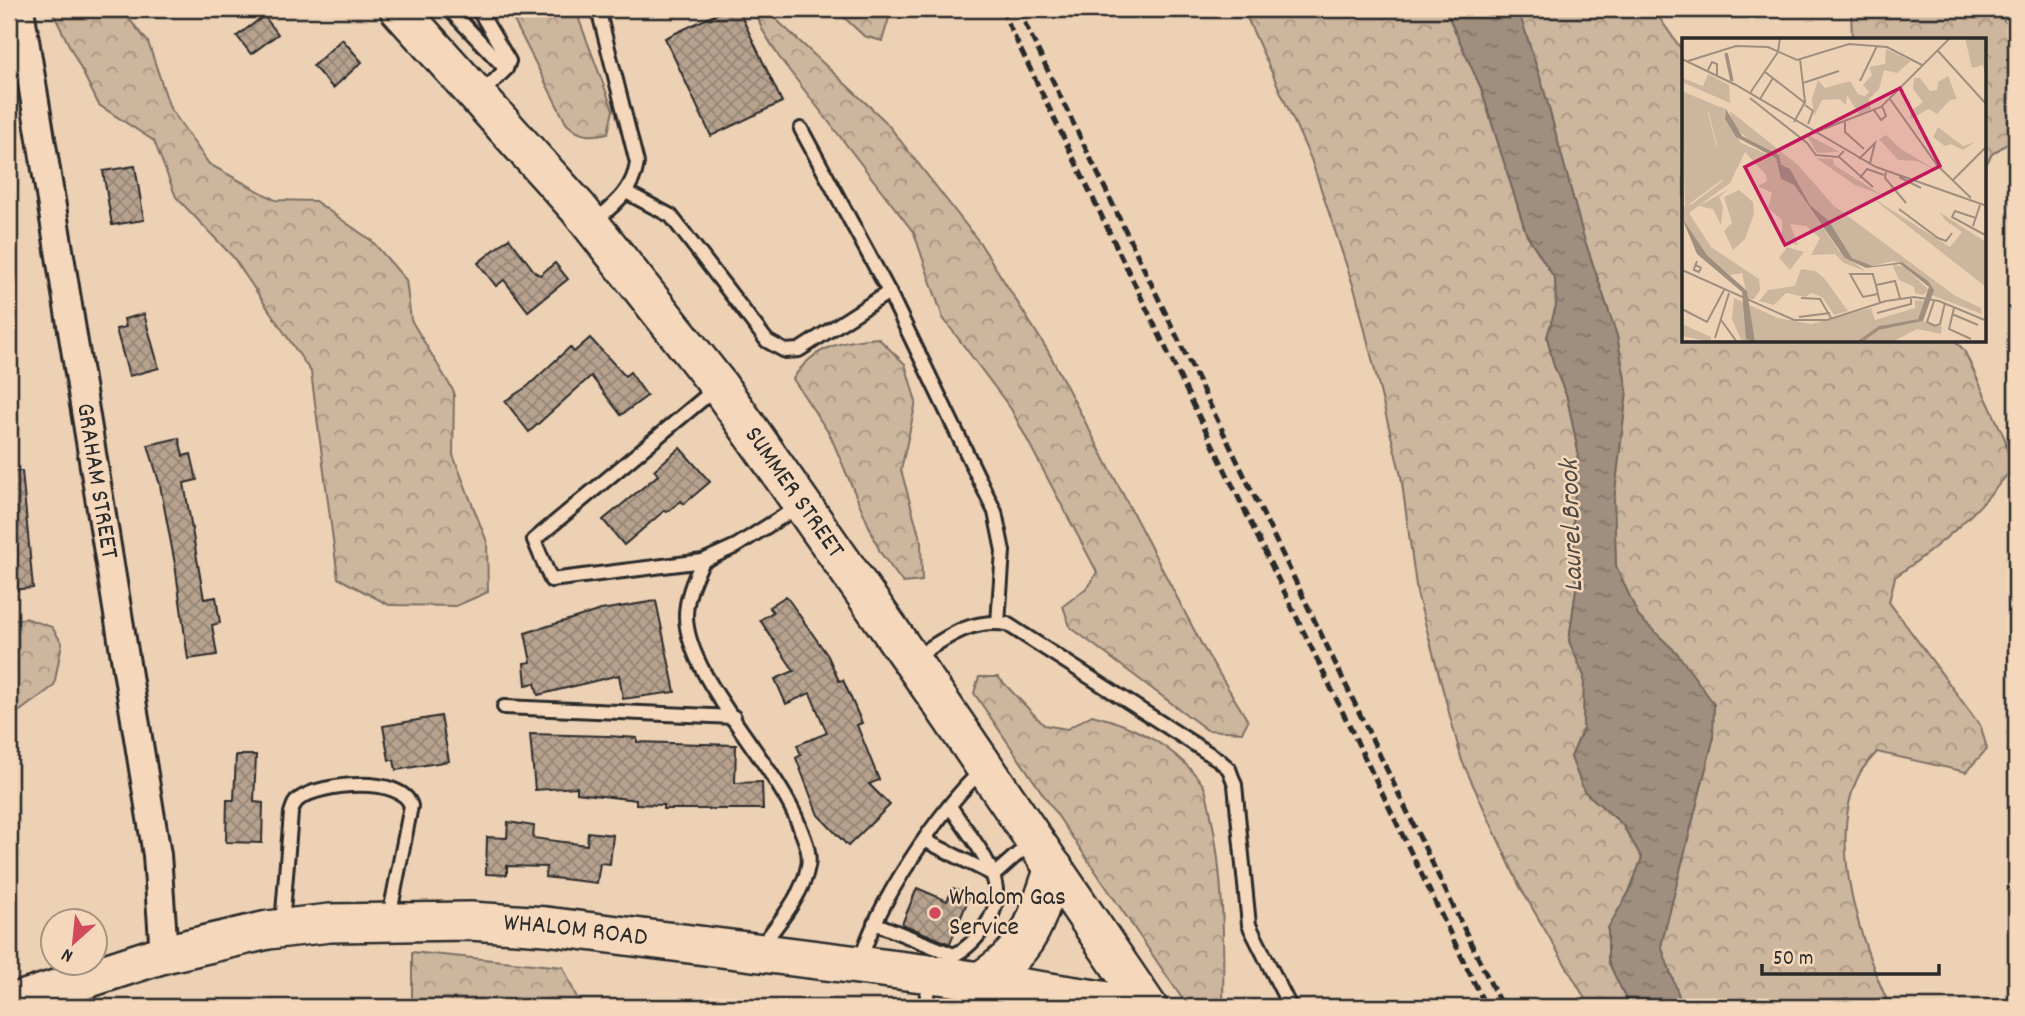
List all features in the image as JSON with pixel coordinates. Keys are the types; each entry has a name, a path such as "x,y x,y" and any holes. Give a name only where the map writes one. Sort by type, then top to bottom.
{"main road":[{"name":"SUMMER STREET","path":"408,14 592,225 719,386 912,660 1147,1007"},
{"path":"949,979 1010,962 1031,933 1044,854"},
{"name":"WHALOM ROAD","path":"9,1004 164,954 282,928 388,922 508,922 860,966 1147,1007"}],"street":[{"name":"GRAHAM STREET","path":"20,9 157,855 164,954"}],"lane":[{"path":"449,9 506,69"},
{"path":"478,9 509,61 506,69 479,96"},
{"path":"592,225 626,192 633,182 636,163 598,9"},
{"path":"802,129 889,292 995,512 1003,551 998,623"},
{"path":"626,192 671,216 766,341 778,349 799,349 889,292"},
{"path":"719,386 534,540 551,580 703,561 736,545 803,503"},
{"path":"703,561 687,603 687,629 695,656 785,794 808,852 807,871 800,888 757,953"},
{"path":"912,660 960,629 980,622 1007,624 1229,769 1235,785 1249,925 1290,1007"},
{"path":"504,707 734,717"},
{"path":"860,966 874,923 892,888 965,786 985,768"},
{"path":"282,928 291,813 296,801 310,792 352,786 373,785 399,791 409,799 411,806 388,922"},
{"path":"874,923 949,979 972,941 995,911 998,891 994,875 950,806"},
{"path":"926,841 994,875 1044,854"}],"green space":[{"path":"51,9 121,9 148,42 170,108 209,164 275,200 315,201 372,241 406,280 411,320 454,392 453,455 487,542 488,592 456,606 389,605 338,578 311,372 233,257 176,197 154,141 99,105"},
{"path":"508,9 575,9 613,110 608,133 585,135 566,123"},
{"path":"755,9 765,9 885,121 980,243 1048,351 1203,647 1248,721 1242,732 1207,730 1070,627 1063,606 1089,586 1097,572 1011,409 943,318 914,233 779,57 762,29"},
{"path":"835,9 885,9 889,18 882,41 864,36"},
{"path":"1243,9 1445,9 1481,88 1526,233 1555,279 1556,306 1547,337 1554,366 1567,397 1578,451 1573,519 1576,589 1569,641 1584,675 1583,729 1571,757 1584,791 1622,824 1642,858 1629,892 1608,928 1608,961 1630,1007 1590,1007 1520,887 1462,761 1417,593 1401,476 1356,294 1311,159"},
{"path":"1518,9 1653,9 1682,50 1682,343 1957,343 1964,350 2005,439 2011,470 1957,528 1895,577 1889,602 1981,727 1987,749 1966,772 1877,752 1860,773 1850,800 1846,860 1859,923 1890,1007 1683,1007 1680,1003 1661,946 1713,740 1677,653 1638,617 1616,566 1614,500 1627,390 1617,336 1583,235 1544,90"},
{"path":"1851,9 1992,9 2016,32 2016,138 1992,154 1986,164 1986,38 1852,38"},
{"path":"878,338 905,364 916,402 901,470 921,542 922,581 903,583 880,552 830,435 793,379 819,352 852,341"},
{"path":"25,618 52,627 62,643 54,686 13,716 9,716 9,621"},
{"path":"979,677 998,677 1044,725 1067,729 1092,715 1139,732 1168,749 1203,785 1215,834 1221,883 1223,1007 1188,1007 974,693"},
{"path":"412,952 563,967 581,1007 412,1007"}],"water":[{"name":"Laurel Brook","path":"1445,9 1518,9 1544,90 1583,235 1617,336 1627,390 1614,500 1616,566 1639,617 1677,653 1714,704 1713,740 1661,946 1683,1007 1630,1007 1608,961 1608,928 1629,892 1642,858 1622,824 1584,791 1571,757 1583,729 1584,676 1569,641 1576,589 1573,519 1578,451 1567,397 1554,366 1547,337 1556,306 1555,279 1526,233 1481,88"}],"building":[{"path":"727,9 738,9 782,102 711,136 665,38"},
{"path":"264,16 278,34 251,54 237,36"},
{"path":"342,39 362,62 333,88 313,66"},
{"path":"135,166 144,220 112,225 103,171"},
{"path":"509,238 535,272 540,275 555,263 568,279 528,311 504,280 496,286 478,263"},
{"path":"144,314 159,368 129,376 116,329 126,327 124,319"},
{"path":"590,338 625,376 630,372 647,396 621,415 591,376 529,432 505,401 528,386 570,347 574,352"},
{"path":"179,438 183,456 191,454 197,480 184,483 204,599 216,597 220,623 212,625 217,655 188,659 175,564 160,485 148,445"},
{"path":"680,448 710,482 684,504 681,501 667,512 665,510 624,545 603,520 658,475 654,470"},
{"path":"9,471 22,471 33,588 9,590"},
{"path":"786,596 828,656 839,681 843,680 862,723 857,725 879,780 869,784 890,805 848,846 818,815 796,758 801,755 797,745 827,733 810,693 786,704 775,679 794,671 760,620 773,612 769,607"},
{"path":"656,601 675,692 623,699 619,675 538,695 535,683 526,685 524,663 531,662 525,633 601,610"},
{"path":"441,716 449,761 396,770 394,760 389,760 383,726"},
{"path":"530,734 637,738 637,742 736,745 735,783 762,782 763,809 663,809 663,805 636,804 636,800 577,793 577,787 535,790"},
{"path":"236,755 256,755 254,802 263,803 262,843 226,842 227,800 234,800"},
{"path":"508,822 534,826 533,838 587,845 588,832 613,835 610,864 600,863 597,883 545,877 546,867 507,866 507,875 486,874 487,837 507,838"},
{"name":"Whalom Gas Service","path":"917,888 947,901 953,888 970,895 950,944 902,924"}],"railway":[{"path":"1001,9 1486,1007"},
{"path":"1018,9 1502,1007"}],"place":[{"name":"Whalom Gas Service","path":"935,913"}]}
